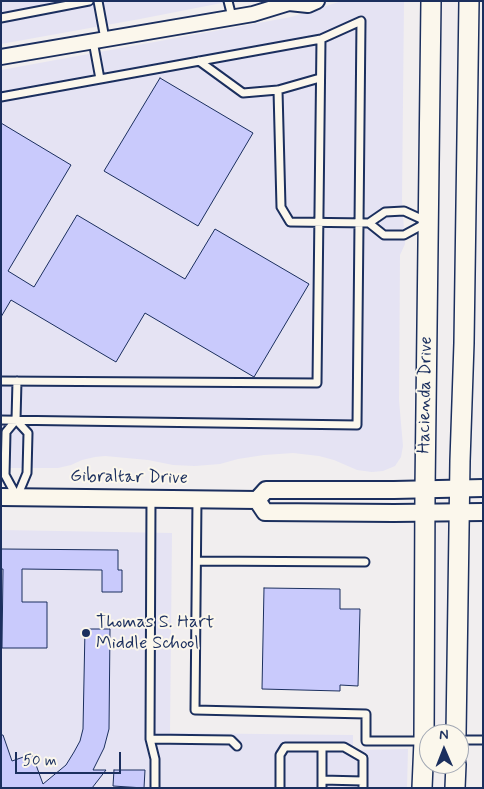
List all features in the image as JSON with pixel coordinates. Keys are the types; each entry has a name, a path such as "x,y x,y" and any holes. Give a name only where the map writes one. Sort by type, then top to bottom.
{"main road":[{"name":"Hacienda Drive","path":"426,724 425,489 431,1"},
{"name":"Hacienda Drive","path":"456,724 469,1"},
{"name":"Hacienda Drive","path":"422,788 423,774"},
{"path":"455,788 456,774"}],"street":[{"path":"1,57 253,14 290,2 308,5 317,1"},
{"name":"Gibraltar Drive","path":"9,497 257,500 266,490 483,488"},
{"path":"257,500 265,512 483,512"}],"lane":[{"path":"1,18 89,1"},
{"path":"98,1 100,79"},
{"path":"228,1 232,17"},
{"path":"1,97 321,39 361,21 357,424 1,420"},
{"path":"1,381 317,383 321,39"},
{"path":"199,61 243,93 278,90 320,78"},
{"path":"278,90 281,207 290,222 359,223 369,222 385,212 404,211 428,222"},
{"path":"369,222 384,235 404,235 428,222"},
{"path":"9,497 5,474 6,432 16,420 17,381"},
{"path":"9,497 28,474 28,433 16,420"},
{"path":"152,498 150,739 155,759 155,788"},
{"path":"198,499 195,710 366,714 366,741 419,740"},
{"path":"197,561 365,562"},
{"path":"150,739 231,740 237,746"},
{"path":"469,740 483,740"},
{"path":"280,788 280,755 285,747 322,747 344,747 362,758 363,784 322,784 322,747"}],"shaded area":[{"path":"1,1 232,1 1,44"},
{"path":"342,1 404,1 402,200 405,244 400,255 399,400 403,446 401,457 395,466 383,471 372,472 357,470 319,456 293,453 264,455 220,464 195,466 105,456 82,460 58,468 1,468 1,70 291,17"},
{"name":"Thomas S. Hart Middle School","path":"1,530 172,533 170,733 353,735 353,750 408,749 407,788 1,788"}],"building":[{"path":"160,78 253,133 198,226 104,171"},
{"path":"1,123 71,165 8,271 34,287 77,215 185,279 215,229 309,284 254,377 145,313 116,362 11,300 1,317"},
{"path":"1,549 118,550 118,570 122,570 122,592 102,592 102,570 22,569 22,602 47,602 47,648 2,648 3,569 1,569"},
{"path":"264,588 340,589 340,609 360,609 358,686 340,685 340,691 262,689"},
{"path":"85,629 110,629 109,729 104,748 93,770 106,770 92,788 1,788 1,735 3,735 12,761 32,754 43,784 66,765 80,741 83,729"},
{"path":"114,770 145,770 144,788 113,786"}],"place":[{"name":"Thomas S. Hart Middle School","path":"86,633"}]}
